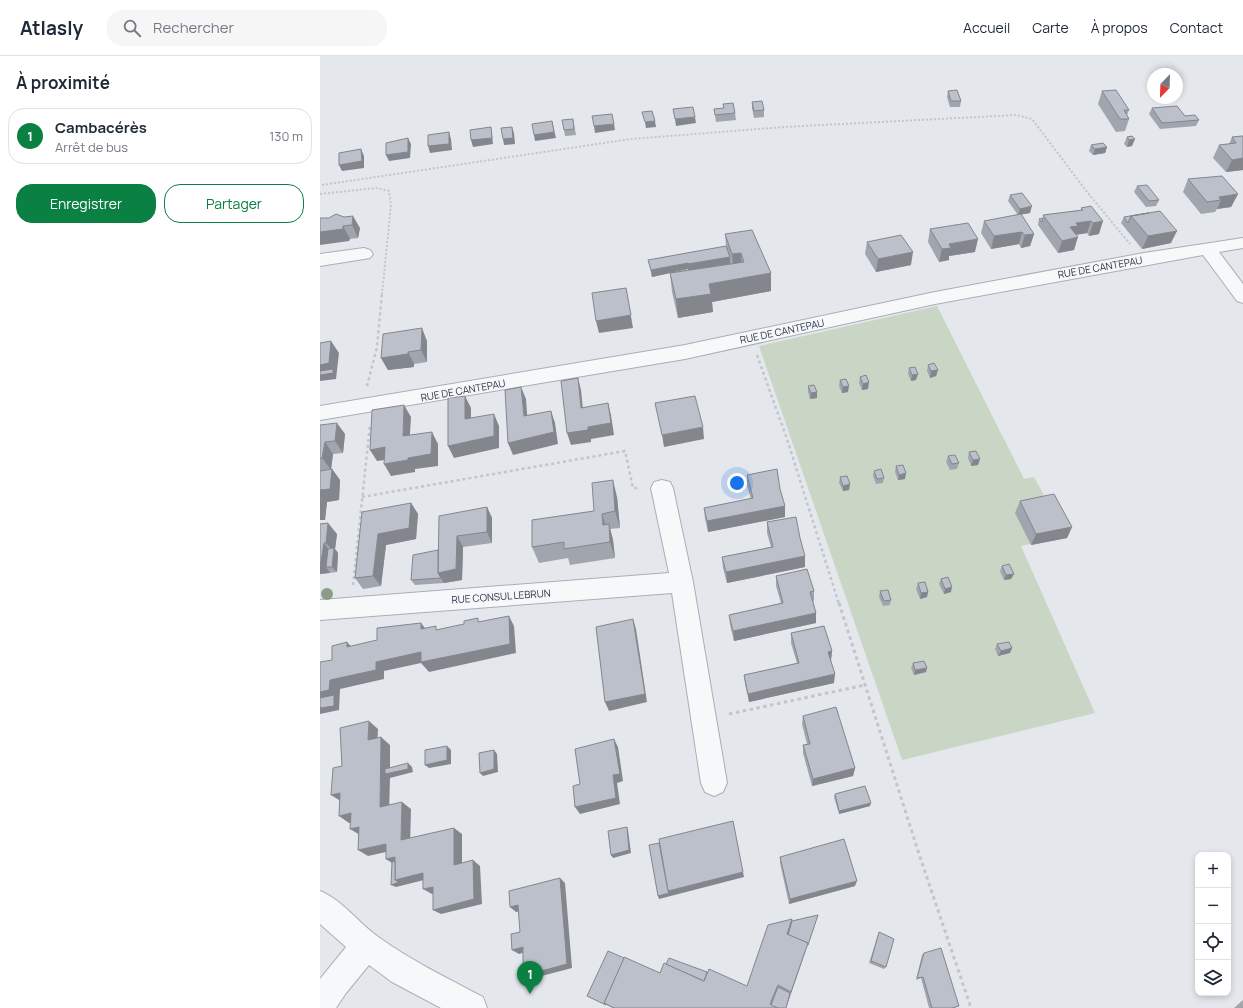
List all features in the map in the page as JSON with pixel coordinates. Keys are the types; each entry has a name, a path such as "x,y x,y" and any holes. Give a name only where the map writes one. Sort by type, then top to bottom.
{"street":[{"name":"RUE DE CANTEPAU","path":"320,413 686,352 935,298 1144,259 1243,244"},
{"path":"1208,249 1243,297"},
{"path":"320,260 364,254"},
{"path":"662,488 682,582 714,783"},
{"name":"RUE CONSUL LEBRUN","path":"320,610 682,582"},
{"path":"320,905 366,946 403,971 472,1008"},
{"path":"320,1007 335,982 366,946"}],"path":[{"path":"322,185 631,139 784,127 1016,115 1032,119 1087,192 1144,259"},
{"path":"320,194 376,188 389,191 391,205 377,347 367,406 362,497 350,607"},
{"path":"751,337 787,439 919,854 971,1008"},
{"path":"362,497 626,451 633,488 662,488"},
{"path":"704,719 865,685"}],"green space":[{"path":"937,306 1024,479 1034,477 1066,536 1021,546 1095,713 902,760 759,346"}],"building":[{"path":"957,90 961,101 951,101 948,91"},
{"path":"1116,90 1129,110 1124,110 1129,119 1120,119 1102,91"},
{"path":"762,101 764,110 754,111 752,102"},
{"path":"733,103 735,113 715,115 714,109 724,108 723,104"},
{"path":"1177,106 1185,116 1195,115 1199,120 1162,123 1152,108"},
{"path":"693,107 695,117 675,119 673,109"},
{"path":"652,111 655,121 645,122 642,112"},
{"path":"612,114 614,124 594,126 592,116"},
{"path":"573,119 574,129 564,130 562,120"},
{"path":"552,121 554,132 534,135 532,124"},
{"path":"491,127 492,138 471,140 470,130"},
{"path":"512,127 513,138 503,139 501,128"},
{"path":"449,132 449,144 428,146 428,135"},
{"path":"1132,136 1135,139 1129,140 1127,137"},
{"path":"1243,136 1243,158 1232,160 1219,145 1236,143 1232,137"},
{"path":"408,138 408,152 386,155 386,143"},
{"path":"1103,143 1107,147 1095,149 1091,145"},
{"path":"361,149 362,161 339,165 339,153"},
{"path":"1222,176 1238,194 1219,197 1221,200 1207,202 1188,179"},
{"path":"1147,185 1159,200 1149,201 1137,186"},
{"path":"1022,193 1032,206 1020,209 1010,195"},
{"path":"1091,206 1103,221 1093,223 1091,221 1076,223 1078,226 1070,227 1078,237 1062,241 1043,215 1083,210 1081,208"},
{"path":"1160,211 1177,231 1148,236 1131,216"},
{"path":"1149,213 1131,216 1128,223 1124,217"},
{"path":"336,214 344,217 353,216 352,225 343,226 343,229 320,232 320,218 329,218"},
{"path":"1021,214 1034,234 1025,235 1022,232 994,236 984,221"},
{"path":"968,223 978,239 949,244 951,248 942,249 930,229"},
{"path":"752,230 771,273 709,284 711,294 676,299 670,273 744,262 741,253 732,254 725,234"},
{"path":"901,235 913,252 878,259 867,242"},
{"path":"726,246 730,257 651,270 648,260"},
{"path":"626,288 631,315 596,321 592,293"},
{"path":"422,328 421,350 408,352 408,354 381,358 383,334"},
{"path":"331,341 329,363 320,365 320,343"},
{"path":"934,363 938,370 931,371 928,365"},
{"path":"915,367 918,374 912,375 909,368"},
{"path":"333,369 333,373 320,375 320,371"},
{"path":"866,375 869,382 863,384 860,377"},
{"path":"578,378 581,408 608,403 611,423 588,427 588,430 567,433 561,381"},
{"path":"846,379 849,386 843,387 840,380"},
{"path":"814,385 817,392 811,393 808,386"},
{"path":"521,387 524,416 551,411 554,432 508,443 505,390"},
{"path":"465,396 465,419 494,414 494,436 448,446 448,398"},
{"path":"695,396 703,427 662,435 655,403"},
{"path":"404,405 403,436 432,432 431,454 384,464 385,447 370,450 372,410"},
{"path":"337,423 335,441 325,442 322,458 320,459 320,425"},
{"path":"976,451 980,459 973,460 969,452"},
{"path":"955,455 959,463 952,464 948,456"},
{"path":"903,465 906,473 899,475 896,466"},
{"path":"332,469 330,489 320,490 320,471"},
{"path":"777,469 780,489 785,506 707,521 704,508 753,498 747,475"},
{"path":"881,469 884,478 877,479 874,471"},
{"path":"847,476 850,484 843,486 840,477"},
{"path":"613,480 615,511 602,514 603,525 609,524 610,542 564,549 564,542 532,547 532,520 594,511 592,483"},
{"path":"1054,494 1072,527 1036,534 1020,501"},
{"path":"411,503 409,528 378,534 373,576 355,578 362,512"},
{"path":"487,507 487,532 457,536 456,569 438,573 439,516"},
{"path":"796,517 805,556 726,572 722,557 773,547 767,522"},
{"path":"328,523 326,543 324,543 320,562 320,524"},
{"path":"334,548 332,567 326,567 328,549"},
{"path":"438,550 438,573 441,578 411,580 413,555"},
{"path":"1009,564 1014,574 1006,575 1002,566"},
{"path":"807,569 814,591 810,592 816,613 733,631 729,615 783,603 776,576"},
{"path":"948,577 952,587 945,589 941,579"},
{"path":"925,582 928,592 921,593 918,583"},
{"path":"888,590 891,600 884,601 880,591"},
{"path":"509,616 510,644 421,662 421,652 376,662 376,670 330,680 329,690 320,692 320,662 332,660 332,646 347,642 347,647 377,640 377,628 421,623 421,629 436,626 436,630 464,624 464,621 478,618 478,622"},
{"path":"633,619 645,694 605,702 596,627"},
{"path":"824,626 832,651 828,652 835,674 748,694 744,675 799,663 791,633"},
{"path":"1009,642 1012,648 1001,651 997,644"},
{"path":"924,661 927,668 915,670 913,663"},
{"path":"334,695 334,706 320,708 320,698"},
{"path":"836,707 855,768 813,779 803,745 810,744 803,716"},
{"path":"369,721 368,740 381,737 380,807 402,802 401,840 454,828 454,865 473,860 474,899 433,910 433,887 423,889 423,873 395,880 395,857 386,859 386,844 358,850 359,827 350,829 351,813 339,816 340,793 331,795 333,768 342,766 340,728"},
{"path":"614,739 620,774 613,775 616,798 575,807 573,786 580,784 575,749"},
{"path":"447,746 447,760 425,765 425,750"},
{"path":"494,750 494,769 480,773 479,753"},
{"path":"408,763 408,769 385,774 385,769"},
{"path":"865,786 871,803 839,811 835,794"},
{"path":"733,821 743,872 668,891 659,839"},
{"path":"627,827 629,850 611,855 608,831"},
{"path":"844,839 857,881 790,899 780,857"},
{"path":"659,843 669,893 658,896 649,845"},
{"path":"395,861 395,880 399,882 391,885 392,862"},
{"path":"560,878 567,964 523,976 523,947 512,950 511,934 520,932 518,905 510,907 509,891"},
{"path":"818,915 808,945 808,943 788,935 792,921"},
{"path":"792,919 787,934 808,943 791,992 778,985 770,1004 778,1008 614,1008 604,1003 624,957 660,973 664,963 704,981 709,969 747,986 768,925"},
{"path":"879,932 894,939 886,967 871,961"},
{"path":"941,948 959,1006 952,1008 932,1008 923,977 917,978 924,953"},
{"path":"608,951 624,958 604,1003 606,1005 587,996"},
{"path":"669,958 707,972 704,981 666,964"},
{"path":"778,987 790,993 786,1008 778,1008 771,1005"}],"place":[{"name":"Cambacérès","path":"530,994"}]}
